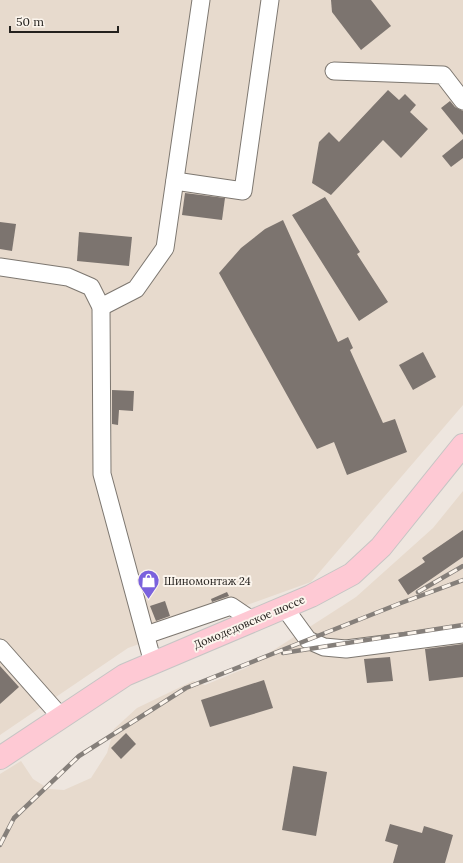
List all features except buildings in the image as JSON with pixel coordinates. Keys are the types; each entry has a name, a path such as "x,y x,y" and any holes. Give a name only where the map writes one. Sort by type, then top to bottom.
{"main road":[{"name":"Домодедовское шоссе","path":"0,758 125,675 311,596 352,574 381,547 463,445"}],"lane":[{"path":"101,307 136,289 165,248 201,0"},
{"path":"175,181 243,191 270,0"},
{"path":"334,71 442,75 463,101"},
{"path":"0,267 68,277 91,287 101,307 102,474 153,663"},
{"path":"146,636 231,606 253,621"},
{"path":"284,607 308,640 324,647 346,649 463,634"},
{"path":"0,648 61,717"}],"shaded area":[{"path":"0,0 463,0 463,405 311,582 128,648 0,735"},
{"path":"463,491 463,863 0,863 0,774 21,761 33,779 49,789 64,790 91,778 107,753 114,729 137,708 193,681 205,685 246,668 356,597 433,528"}],"railway":[{"path":"418,592 463,566"},
{"path":"0,845 14,818 79,756 186,688 463,580"},
{"path":"283,653 463,625"}],"place":[{"name":"Шиномонтаж 24","path":"149,600"}]}
